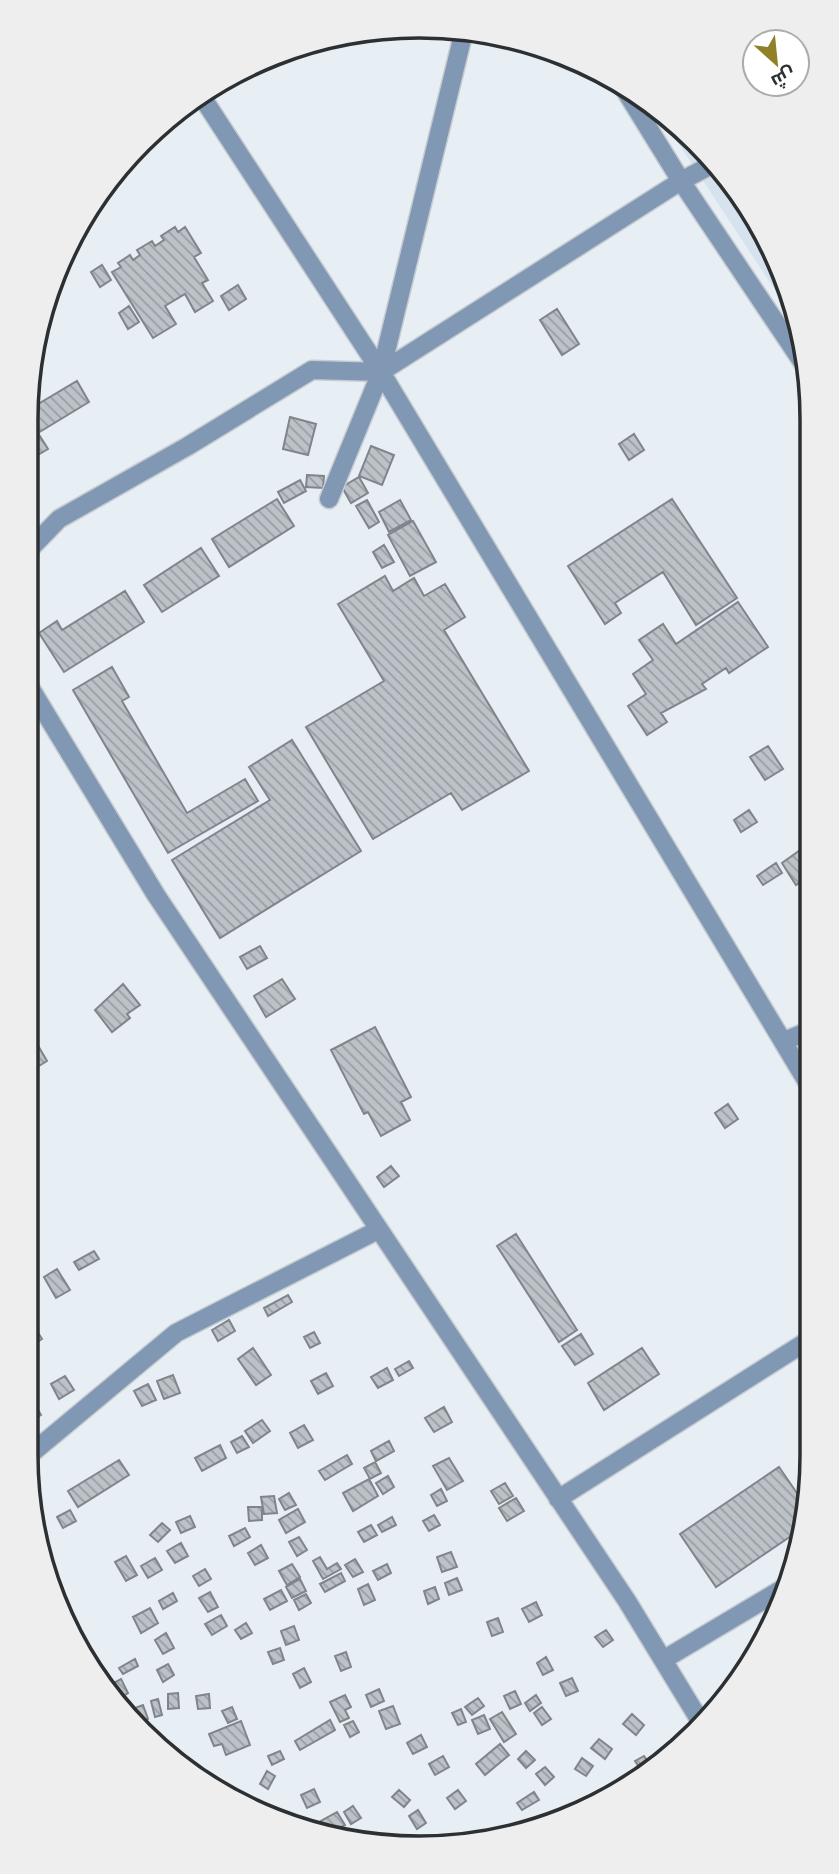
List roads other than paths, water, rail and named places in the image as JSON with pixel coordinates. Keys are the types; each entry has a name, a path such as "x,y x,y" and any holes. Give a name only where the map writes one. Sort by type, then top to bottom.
{"street":[{"path":"329,499 381,372 462,41"},
{"path":"207,104 381,372 800,1069"},
{"path":"634,105 681,181 794,349"},
{"path":"38,541 59,519 188,446 312,370 381,372 706,168"},
{"path":"38,701 156,895 558,1499 697,1716"},
{"path":"784,1041 800,1034"},
{"path":"38,1448 176,1334 378,1230"},
{"path":"558,1499 800,1346"},
{"path":"663,1660 773,1594"}]}
